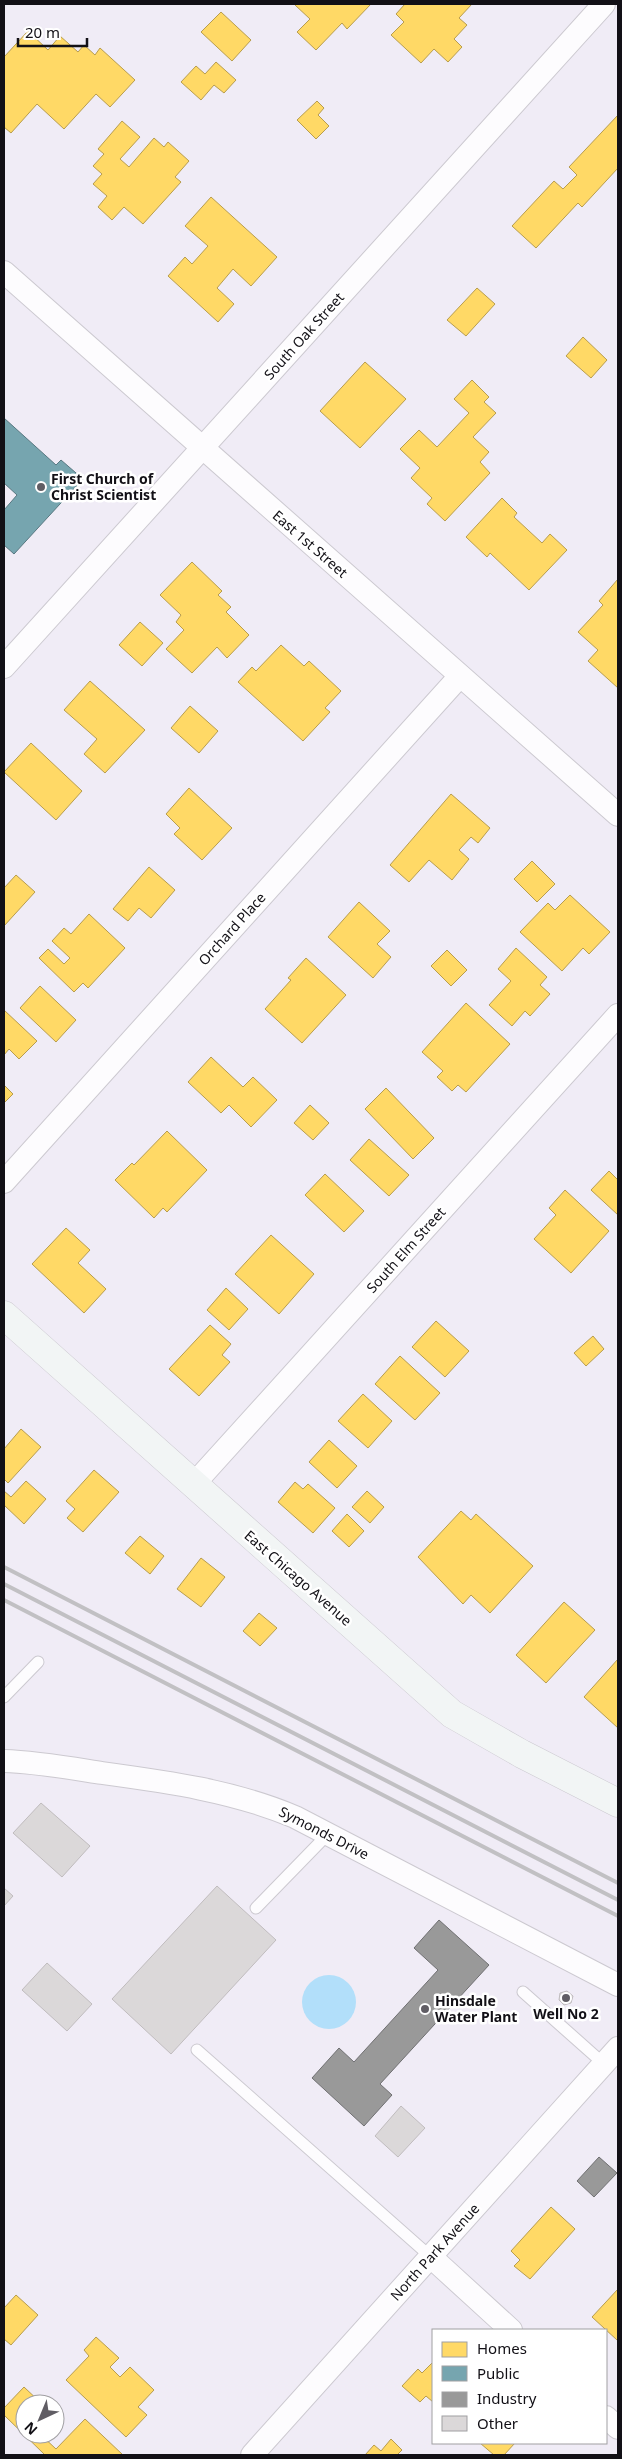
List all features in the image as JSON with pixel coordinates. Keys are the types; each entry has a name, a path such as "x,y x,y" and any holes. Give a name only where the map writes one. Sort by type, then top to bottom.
{"main road":[{"name":"East Chicago Avenue","path":"4,1315 452,1714 522,1754 618,1803"}],"street":[{"name":"South Oak Street","path":"4,667 604,4"},
{"name":"East 1st Street","path":"4,272 618,815"},
{"name":"Orchard Place","path":"4,1182 460,676"},
{"name":"South Elm Street","path":"193,1485 618,1016"},
{"name":"Symonds Drive","path":"4,1761 116,1775 219,1792 261,1803 328,1834 618,1985"},
{"name":"North Park Avenue","path":"252,2455 611,2056"},
{"path":"431,2257 510,2329"},
{"path":"607,2418 618,2428"}],"lane":[{"path":"4,1697 38,1662"},
{"path":"256,1908 328,1834"},
{"path":"523,1992 611,2056"},
{"path":"197,2050 431,2257"}],"water":[{"path":"329,1975 339,1977 348,1983 354,1992 356,2002 354,2012 348,2021 339,2027 329,2029 319,2027 310,2021 304,2012 302,2002 304,1992 310,1983 319,1977"}],"building: Homes":[{"path":"296,4 371,4 347,29 342,23 316,50 297,32 310,19"},
{"path":"405,4 472,4 459,18 467,25 454,39 462,47 448,62 434,49 421,63 391,35 404,22 396,14"},
{"path":"221,12 251,40 232,61 201,32"},
{"path":"28,31 48,50 60,36 78,52 84,45 95,55 100,48 135,80 110,107 96,94 64,129 37,104 11,133 4,127 4,57"},
{"path":"216,62 236,80 224,93 214,85 201,100 181,82 196,66 205,74"},
{"path":"317,101 324,108 318,115 329,126 316,139 297,120"},
{"path":"618,115 618,168 582,207 578,203 536,248 512,226 554,181 563,189 577,175 569,167"},
{"path":"122,121 140,137 120,159 129,167 154,138 164,147 168,142 189,161 175,177 181,182 143,224 124,207 112,220 98,207 107,196 93,184 102,174 93,166 104,154 98,149"},
{"path":"211,197 277,257 251,286 233,269 217,288 234,304 218,322 168,276 185,257 192,264 208,246 185,226"},
{"path":"477,288 495,304 466,336 447,320"},
{"path":"583,337 607,360 591,378 566,356"},
{"path":"365,362 406,399 360,448 320,411"},
{"path":"472,380 489,397 484,402 496,413 473,437 489,452 480,462 490,473 445,521 427,504 432,498 411,478 420,468 400,449 419,430 437,447 469,413 454,399"},
{"path":"502,498 517,513 514,517 542,543 550,534 567,550 529,590 490,553 487,557 466,537"},
{"path":"192,562 222,591 218,595 231,607 226,612 249,635 227,658 217,647 192,673 166,649 184,630 176,622 181,615 160,595"},
{"path":"618,579 618,688 588,661 598,650 578,632 603,605 599,601"},
{"path":"140,622 163,643 142,666 119,645"},
{"path":"281,645 304,666 309,661 341,691 325,708 330,712 303,741 238,682 252,667 256,671"},
{"path":"90,681 145,730 105,773 84,754 97,739 64,710"},
{"path":"190,706 218,731 199,753 171,728"},
{"path":"31,743 82,791 56,820 4,772"},
{"path":"189,788 232,828 202,860 174,834 180,828 166,814"},
{"path":"451,794 490,828 478,843 471,837 459,850 469,859 452,880 429,860 409,882 390,865"},
{"path":"532,861 555,884 537,902 514,879"},
{"path":"149,867 175,890 151,918 139,908 128,921 113,909"},
{"path":"16,875 35,892 4,926 4,888"},
{"path":"570,895 610,932 589,954 583,948 562,971 520,932 548,903 555,910"},
{"path":"359,902 390,931 377,944 391,957 373,978 328,937"},
{"path":"89,914 125,948 88,988 83,983 74,992 39,958 48,949 64,964 70,958 52,941 64,928 71,934"},
{"path":"516,948 547,977 540,985 550,994 530,1016 525,1011 512,1026 489,1005 511,981 498,969"},
{"path":"447,950 467,970 451,986 431,966"},
{"path":"306,958 346,995 302,1043 265,1009 291,980 288,978"},
{"path":"40,986 76,1020 56,1042 20,1008"},
{"path":"466,1003 510,1044 466,1092 458,1085 452,1091 437,1077 443,1071 422,1052"},
{"path":"4,1010 37,1041 19,1059 9,1049 4,1055"},
{"path":"211,1057 243,1087 253,1077 277,1100 251,1127 229,1105 221,1113 188,1082"},
{"path":"4,1085 13,1094 4,1103"},
{"path":"386,1088 434,1138 413,1159 365,1109"},
{"path":"310,1105 329,1123 313,1140 294,1123"},
{"path":"167,1131 207,1170 167,1212 163,1208 154,1218 115,1180 132,1163 134,1165"},
{"path":"369,1139 409,1175 389,1196 350,1160"},
{"path":"609,1171 618,1180 618,1215 591,1190"},
{"path":"325,1174 364,1211 344,1232 305,1195"},
{"path":"565,1190 609,1231 571,1273 534,1239 556,1215 549,1208"},
{"path":"66,1228 90,1250 78,1263 106,1289 84,1313 32,1264"},
{"path":"271,1235 314,1274 279,1314 235,1274"},
{"path":"226,1288 248,1309 229,1330 207,1310"},
{"path":"436,1321 469,1351 445,1377 412,1347"},
{"path":"210,1325 231,1344 222,1355 230,1362 199,1396 169,1369"},
{"path":"593,1336 604,1349 586,1366 574,1353"},
{"path":"400,1356 440,1393 415,1420 375,1384"},
{"path":"363,1394 392,1421 368,1448 338,1421"},
{"path":"21,1429 41,1447 8,1483 4,1479 4,1449"},
{"path":"329,1440 357,1466 337,1488 309,1462"},
{"path":"94,1470 119,1492 83,1532 67,1518 75,1509 66,1501"},
{"path":"26,1481 46,1499 24,1524 4,1505 4,1491 11,1497"},
{"path":"295,1482 303,1489 308,1484 335,1508 313,1533 278,1502"},
{"path":"367,1491 384,1507 370,1523 352,1507"},
{"path":"461,1511 471,1520 476,1514 533,1566 490,1613 471,1595 463,1604 418,1557"},
{"path":"347,1514 364,1531 349,1547 332,1531"},
{"path":"140,1536 164,1556 150,1574 125,1553"},
{"path":"201,1558 225,1577 201,1607 177,1589"},
{"path":"564,1602 595,1630 546,1683 516,1655"},
{"path":"259,1613 277,1628 260,1646 243,1631"},
{"path":"618,1659 618,1728 584,1697"},
{"path":"551,2207 575,2229 530,2279 514,2266 520,2260 511,2251"},
{"path":"618,2289 618,2339 592,2317"},
{"path":"16,2295 38,2315 11,2345 4,2339 4,2308"},
{"path":"96,2337 119,2358 110,2367 120,2377 130,2367 154,2390 138,2407 147,2415 126,2437 66,2380 89,2356 84,2350"},
{"path":"432,2363 432,2401 426,2396 420,2402 402,2386 418,2369 422,2373"},
{"path":"24,2387 31,2394 17,2394"},
{"path":"15,2396 15,2426 4,2415 4,2408"},
{"path":"85,2419 123,2455 45,2455 34,2444 51,2444 56,2449 61,2444 65,2444 65,2440"},
{"path":"391,2439 402,2450 397,2455 365,2455 374,2445 381,2451"},
{"path":"481,2444 514,2444 504,2455 494,2455"}],"building: Public":[{"name":"First Church of Christ Scientist","path":"4,418 56,465 61,460 83,479 14,554 4,545 4,510 17,495 4,483"}],"building: Industry":[{"name":"Hinsdale Water Plant","path":"439,1920 489,1965 380,2084 392,2095 364,2126 312,2078 339,2048 354,2062 438,1970 414,1948"},
{"path":"599,2157 617,2173 594,2197 577,2181"}],"building: Other":[{"path":"41,1803 90,1846 62,1877 13,1833"},
{"path":"217,1886 276,1940 171,2054 112,1999"},
{"path":"4,1888 13,1896 4,1906"},
{"path":"47,1963 92,2004 67,2031 22,1990"},
{"name":"Well No 2","path":"567,1991 573,1996 571,2003 564,2005 559,2000 560,1993"},
{"path":"401,2106 425,2128 398,2157 375,2136"}],"railway":[{"path":"4,1567 618,1883"},
{"path":"4,1584 618,1900"},
{"path":"4,1600 618,1916"}],"place":[{"name":"First Church of Christ Scientist","path":"41,487"},
{"name":"Well No 2","path":"566,1998"},
{"name":"Hinsdale Water Plant","path":"425,2009"}]}
